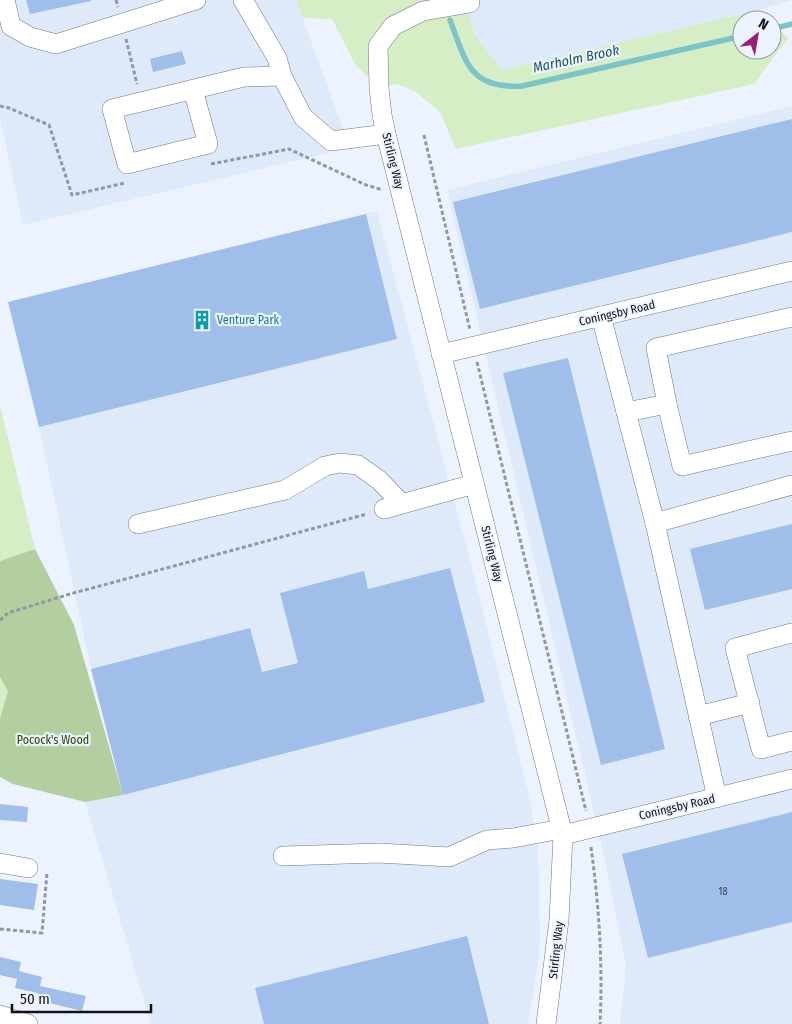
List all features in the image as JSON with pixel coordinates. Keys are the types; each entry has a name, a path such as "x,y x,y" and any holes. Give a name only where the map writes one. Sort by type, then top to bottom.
{"street":[{"path":"5,0 12,26 30,37 56,44 196,0"},
{"path":"243,0 277,58 282,76 303,117 331,141 386,134"},
{"name":"Stirling Way","path":"470,3 423,11 393,26 378,46 378,88 386,134 562,832 560,920 546,1024"},
{"path":"193,90 208,144 127,164 112,109 244,77 282,76"},
{"name":"Coningsby Road","path":"441,354 792,272"},
{"path":"601,316 655,523 717,798"},
{"path":"792,317 656,348 682,466 792,441"},
{"path":"626,412 667,404"},
{"path":"138,524 285,490 325,466 340,463 358,465 379,480 393,506 474,484"},
{"path":"655,523 792,486"},
{"path":"792,633 735,648 761,749 792,741"},
{"path":"698,716 750,703"},
{"name":"Coningsby Road","path":"283,856 379,853 450,857 487,840 562,832 792,780"},
{"path":"0,863 28,868"},
{"path":"0,1015 28,1024"}],"path":[{"path":"116,0 132,60 140,102"},
{"path":"424,136 469,326"},
{"path":"483,387 586,808"},
{"path":"0,620 8,613 70,594 393,506"},
{"path":"592,854 597,902 601,979 600,1024"},
{"path":"0,929 42,933 47,869 28,868"}],"shaded area":[{"path":"0,0 296,0 350,148 23,225 0,118"},
{"path":"463,0 792,0 759,10 732,10 732,16 502,70 475,35"},
{"path":"792,106 792,1024 620,1024 626,965 604,855 447,190"},
{"path":"377,211 471,564 529,796 538,848 540,940 528,1024 151,1024 85,802 123,795 91,669 39,427 8,302"}],"green space":[{"path":"296,0 463,0 475,35 502,70 732,16 732,60 772,60 754,84 456,149 440,112 416,92 397,84 379,88 355,64 332,19 303,18"},
{"path":"782,32 788,38 782,46"},
{"path":"0,405 35,549 0,561"},
{"name":"Pocock's Wood","path":"35,549 74,625 123,795 85,802 13,784 0,777 0,719 8,691 0,677 0,561"},
{"path":"0,677 8,691 1,719 0,719"}],"building":[{"path":"26,0 91,0 91,1 30,14"},
{"path":"182,51 186,64 153,72 150,59"},
{"path":"792,119 792,232 480,309 453,202"},
{"name":"Venture Park","path":"366,214 397,339 39,427 8,302"},
{"path":"568,358 665,749 601,765 503,373"},
{"path":"792,524 792,589 705,610 690,549"},
{"path":"450,568 485,702 123,795 91,669 250,628 262,672 298,663 280,593 364,571 368,589"},
{"path":"0,804 28,807 27,822 0,820"},
{"path":"792,812 792,922 648,958 622,854"},
{"path":"0,879 38,884 34,910 0,905"},
{"path":"467,936 489,1024 264,1024 255,988"},
{"path":"0,957 21,962 19,971 42,977 40,986 86,996 82,1011 37,1000 38,993 15,988 17,979 0,975"}],"waterway":[{"name":"Marholm Brook","path":"450,20 472,70 480,78 504,86 522,86 732,38"},
{"name":"Marholm Brook","path":"782,26 792,24"}],"place":[{"name":"Venture Park","path":"202,320"}]}
